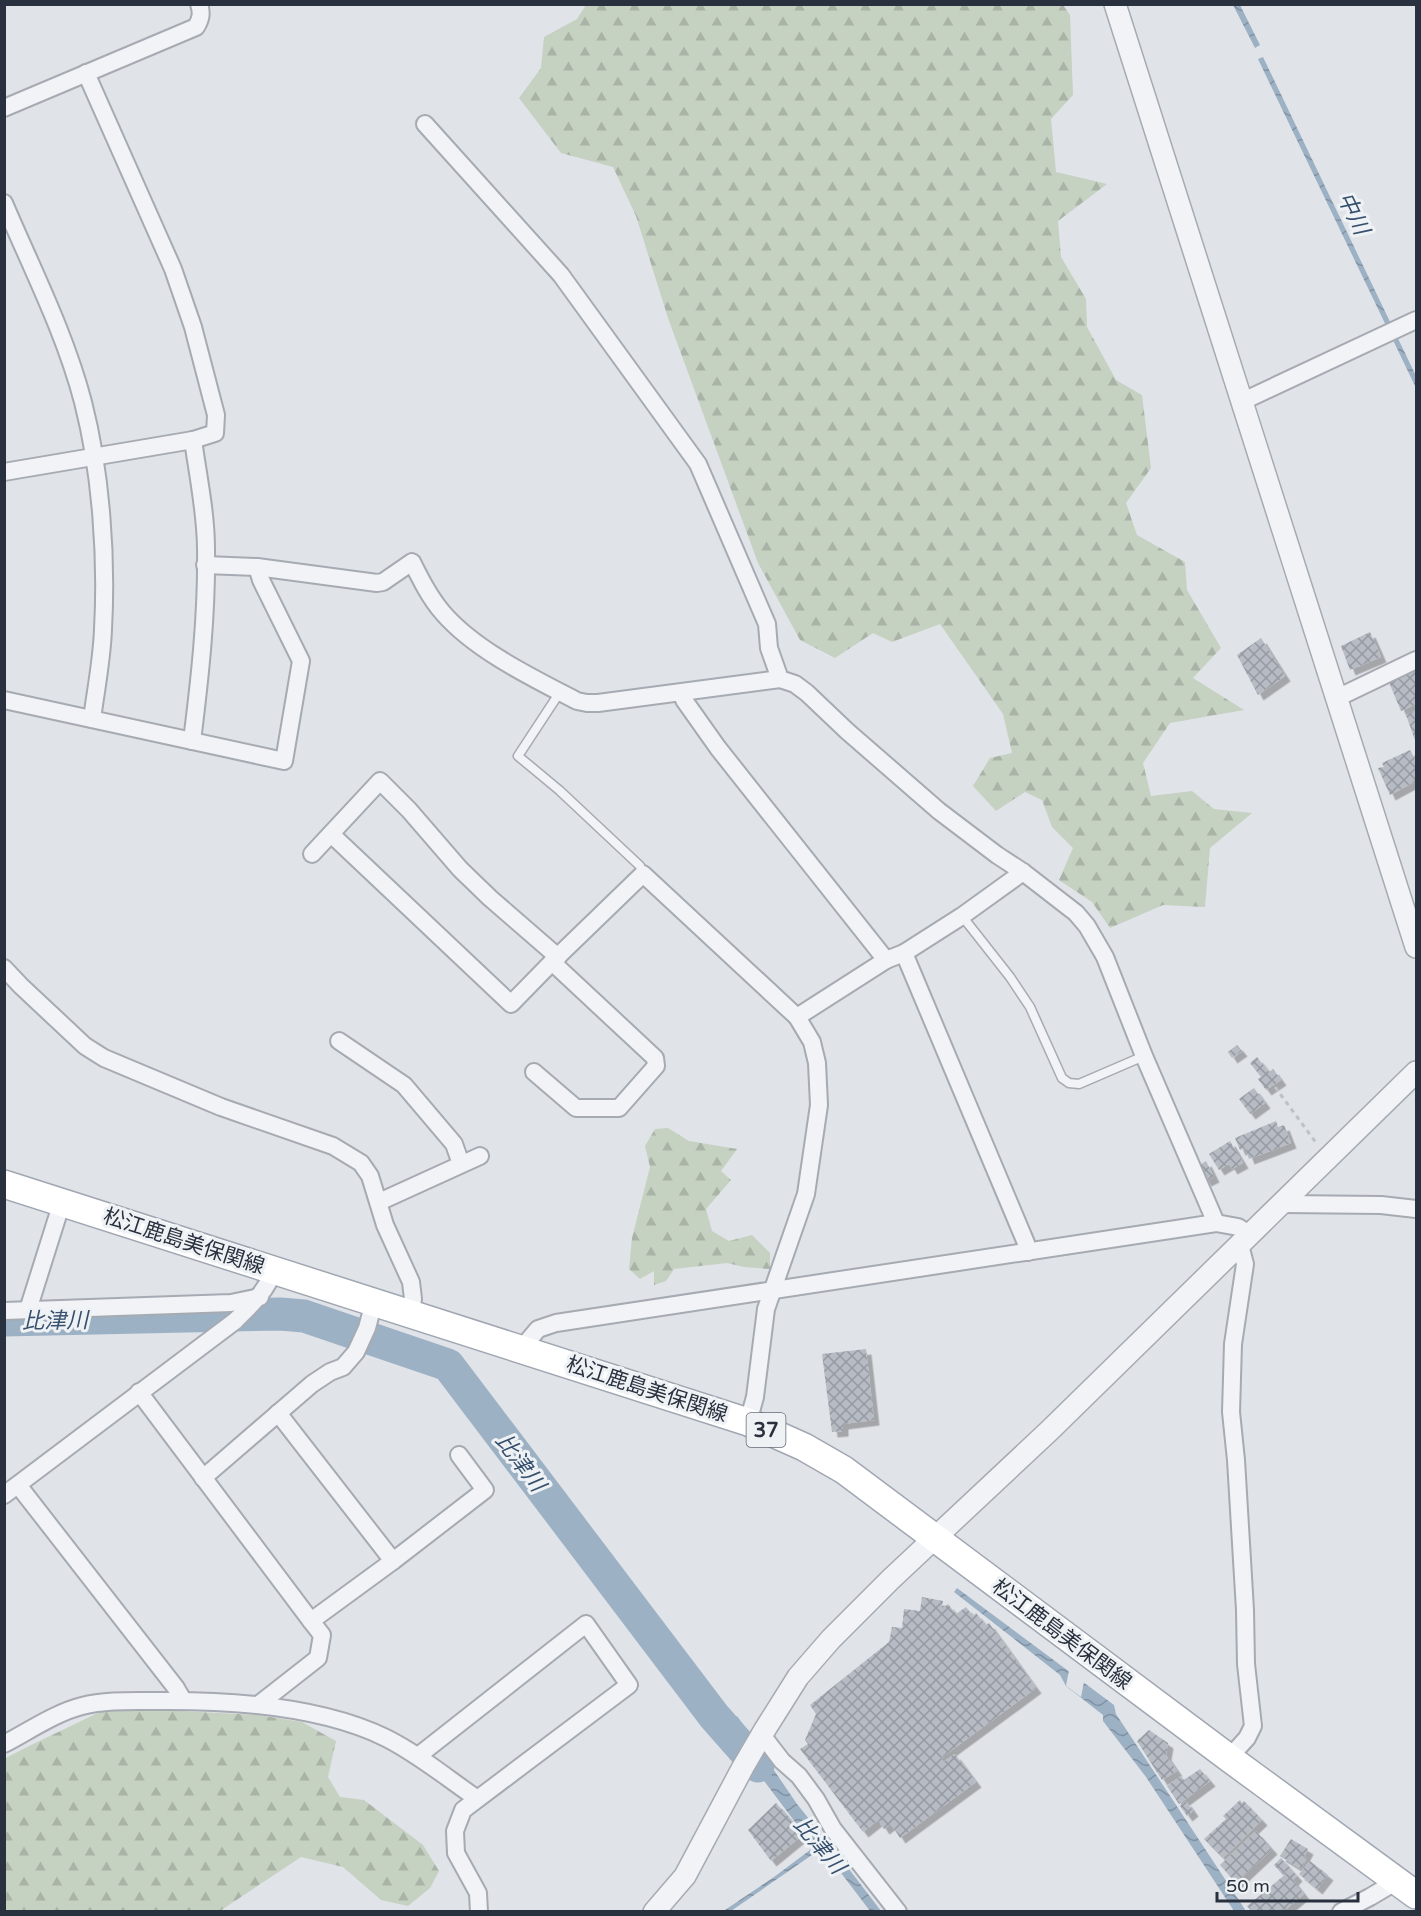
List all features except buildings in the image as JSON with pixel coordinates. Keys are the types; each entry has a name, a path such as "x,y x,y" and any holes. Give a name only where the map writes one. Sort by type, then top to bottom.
{"main road":[{"name":"松江鹿島美保関線","path":"4,1184 748,1422 804,1447 844,1470 1228,1758 1407,1888"}],"street":[{"path":"4,108 196,27 201,13 199,4"},
{"path":"1115,4 1416,947"},
{"path":"4,472 193,440 215,433 216,415 193,327 173,269 86,73"},
{"path":"425,124 561,275 698,464 767,624 769,648 780,679"},
{"path":"6,209 51,310 69,360 83,402 93,457 102,525 104,630 92,719"},
{"path":"1241,402 1410,323"},
{"path":"192,741 203,656 206,565 203,512 193,440"},
{"path":"206,565 257,567 376,583 383,582 412,562 430,596 452,623 509,665 560,692 587,703 780,679 795,684 939,812 1023,872 1076,913 1087,926 1105,957 1144,1056 1216,1223"},
{"path":"4,700 284,761 301,661 261,580 257,567"},
{"path":"1337,698 1416,660"},
{"path":"684,692 684,700 718,748 886,960"},
{"path":"312,854 380,781 410,810 460,869 555,959 655,1059 656,1066 619,1108 576,1108 534,1072"},
{"path":"331,834 511,1004 643,874 797,1017 812,1042 817,1063 819,1105 806,1194 766,1309 755,1397 748,1422"},
{"path":"797,1017 886,960 904,953 962,916 1023,872"},
{"path":"904,953 1028,1252"},
{"path":"4,968 69,1032 104,1058 221,1107 333,1146 361,1163 370,1176 380,1202 385,1225 411,1282 413,1299 411,1314"},
{"path":"339,1041 404,1085 454,1144 461,1164"},
{"path":"654,1911 685,1876 743,1767 798,1677 831,1639 1328,1161 1416,1072"},
{"path":"380,1202 480,1156"},
{"path":"28,1310 62,1202"},
{"path":"1283,1204 1381,1205 1416,1209"},
{"path":"522,1348 538,1329 556,1323 1216,1223 1238,1227 1246,1240 1245,1264 1233,1344 1231,1412 1245,1610 1246,1664 1252,1726 1247,1738 1228,1758"},
{"path":"4,1495 235,1321 256,1301 268,1284 274,1270"},
{"path":"4,1311 256,1301"},
{"path":"203,1478 312,1384 330,1372 343,1367 356,1352 374,1302"},
{"path":"139,1392 322,1635 318,1658 258,1705"},
{"path":"278,1413 393,1561"},
{"path":"311,1621 485,1490 459,1455"},
{"path":"18,1485 183,1700"},
{"path":"417,1756 586,1624 629,1685 462,1810 455,1831 456,1853 477,1893 479,1911"},
{"path":"4,1744 78,1706 101,1701 183,1700 279,1707 357,1726 386,1738 417,1756 477,1798"},
{"path":"762,1736 782,1761 799,1776 816,1799 833,1829 898,1911"},
{"path":"1341,1911 1370,1897 1407,1888"}],"lane":[{"path":"560,692 518,756 559,790 640,866 643,874"},
{"path":"962,916 1010,977 1030,1007 1062,1078 1069,1083 1079,1084 1144,1056"}],"path":[{"path":"1275,1087 1309,1131 1328,1161"}],"green space":[{"path":"586,5 1063,5 1070,15 1073,95 1051,119 1056,172 1107,184 1058,221 1061,257 1086,299 1087,327 1116,380 1142,395 1151,468 1126,503 1137,535 1185,562 1187,590 1221,648 1193,678 1244,710 1170,723 1143,763 1151,796 1192,791 1214,809 1252,813 1210,848 1205,907 1163,905 1110,928 1092,902 1059,880 1073,848 1052,827 1042,800 1025,792 996,811 973,786 990,758 1012,753 1003,714 940,624 892,642 873,633 835,658 800,640 758,563 668,318 636,216 613,167 561,153 519,98 541,68 544,37 577,19"},
{"path":"668,1128 689,1141 737,1149 721,1171 731,1180 706,1209 712,1231 729,1241 752,1235 770,1253 770,1269 727,1263 674,1269 666,1281 654,1285 654,1271 640,1279 629,1269 632,1238 650,1167 645,1146 655,1129"},
{"path":"143,1709 258,1715 302,1722 336,1741 328,1777 340,1797 364,1800 423,1845 439,1871 430,1888 408,1906 381,1900 343,1867 301,1857 220,1911 5,1911 4,1759 102,1711"}],"water":[{"path":"1233,5 1240,5 1260,45 1255,48"},
{"path":"1263,57 1416,376 1416,388 1258,59"},
{"path":"957,1588 1114,1705 1116,1714 1246,1911 1234,1911 1146,1777 1103,1721 1103,1715 1066,1686 1060,1675 954,1592"},
{"path":"737,1716 797,1804 881,1911 870,1911 822,1848 731,1911 722,1912 814,1847 761,1777 726,1737"}],"pier":[{"path":"1069,1670 1084,1682 1081,1697 1066,1686"}],"waterway":[{"name":"比津川","path":"4,1320 280,1314 304,1316 448,1365 714,1716 758,1766"}],"water label":[{"name":"中川","path":"1354,213"}]}
